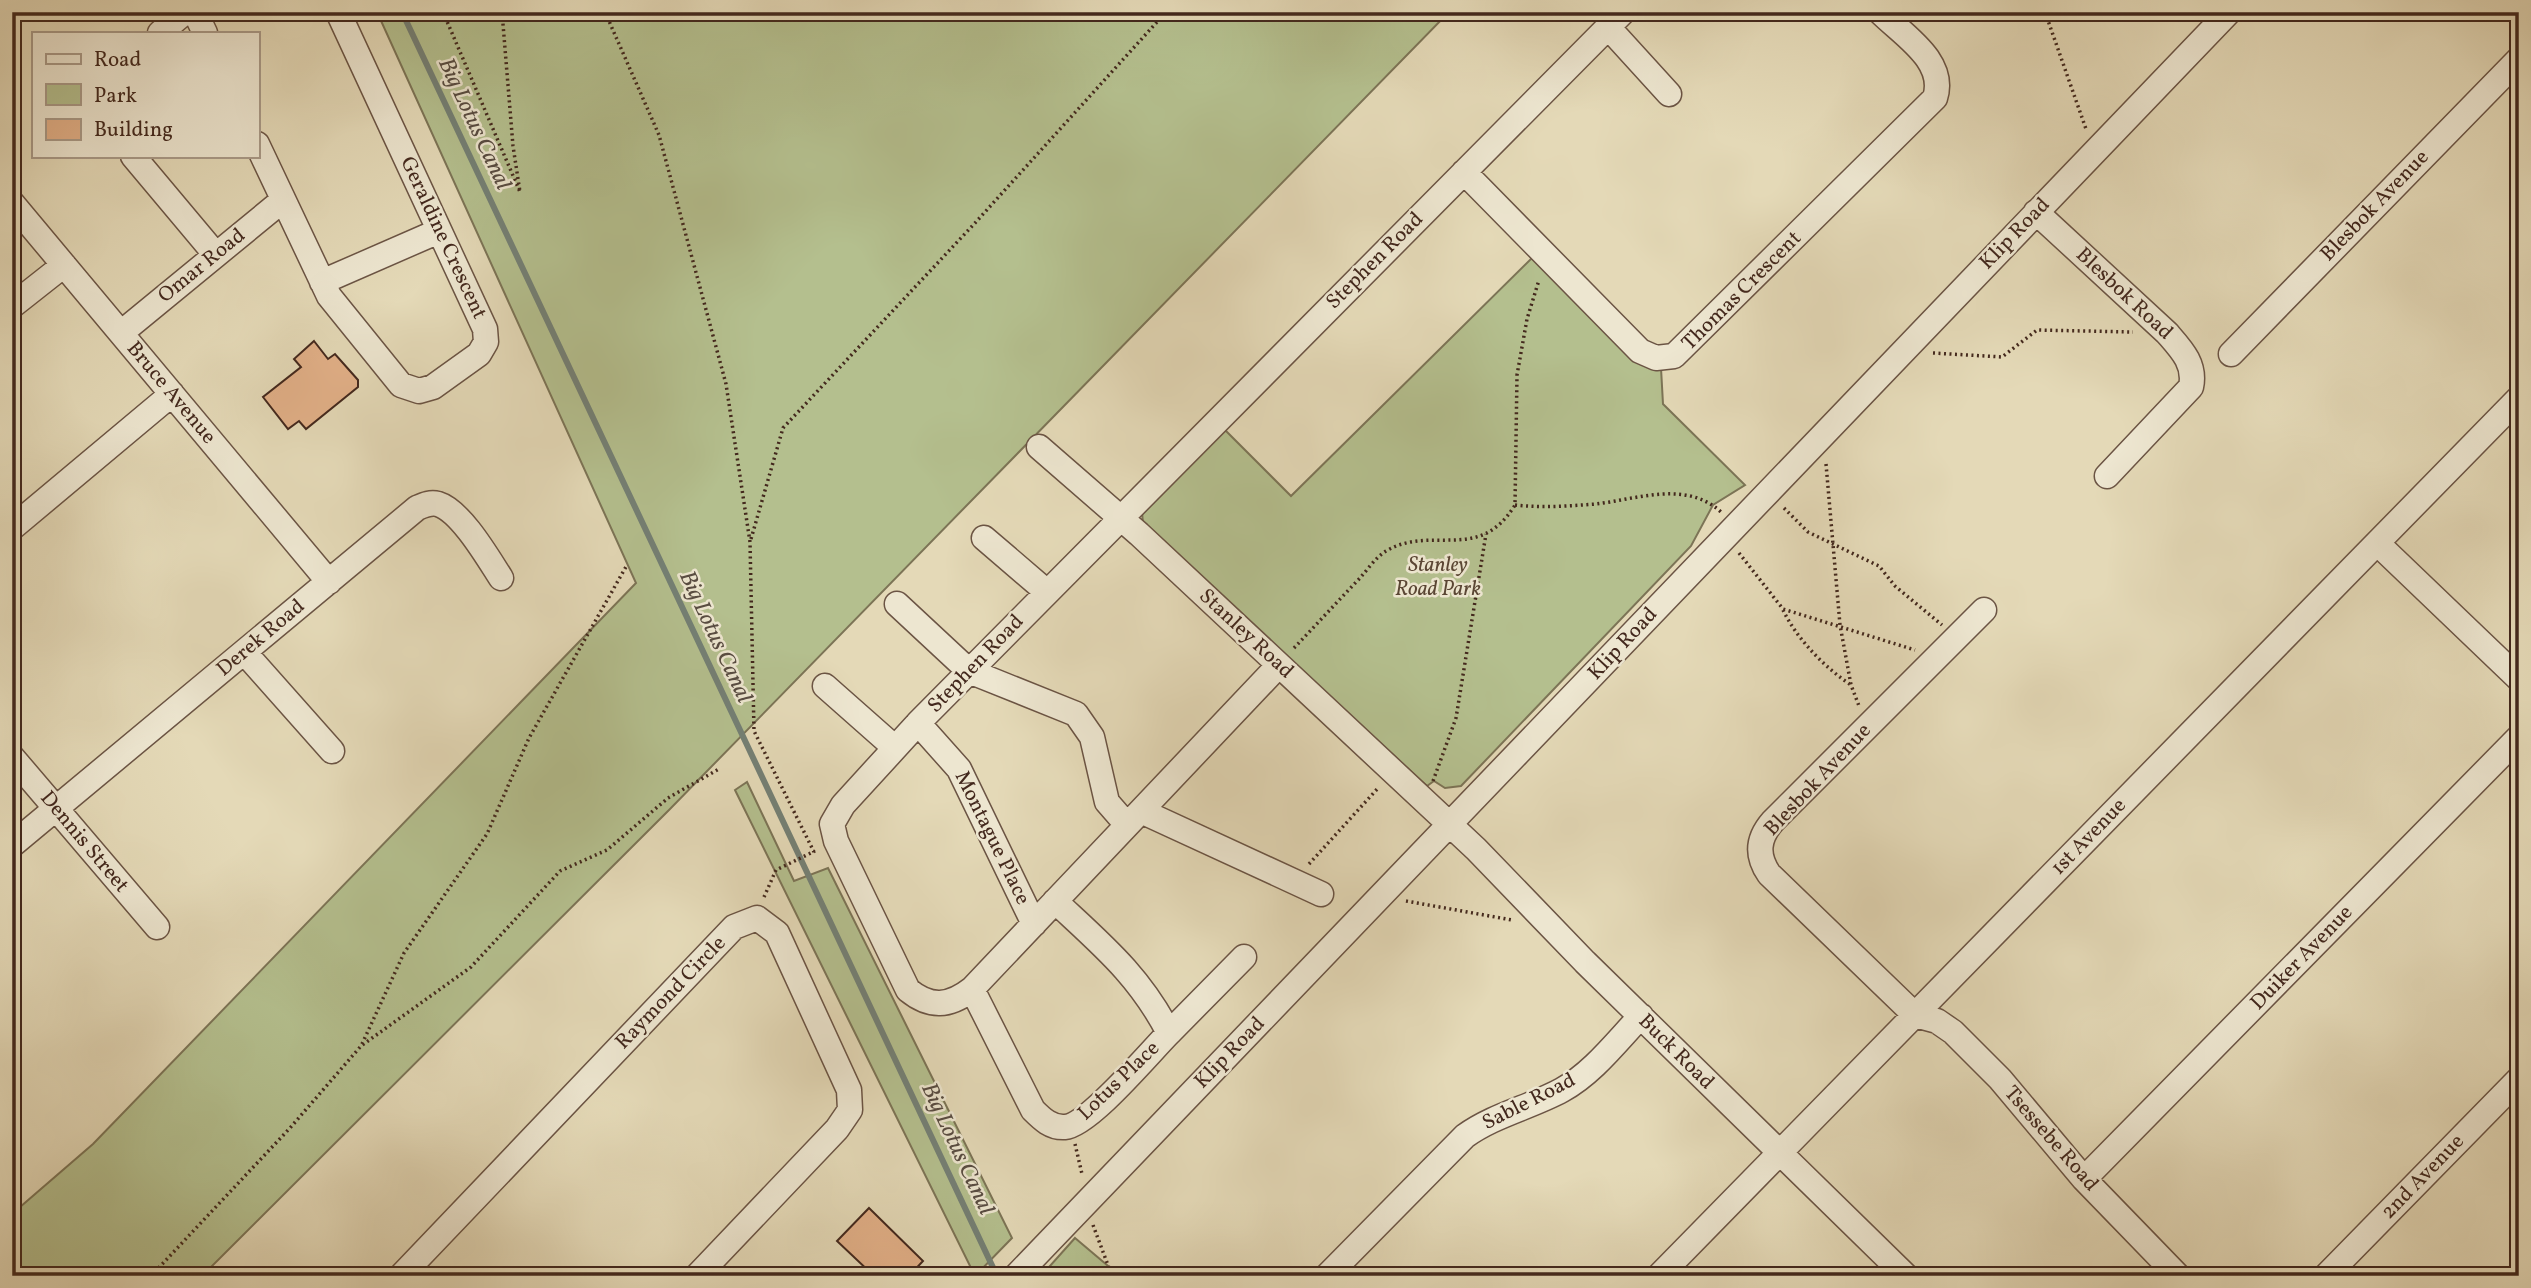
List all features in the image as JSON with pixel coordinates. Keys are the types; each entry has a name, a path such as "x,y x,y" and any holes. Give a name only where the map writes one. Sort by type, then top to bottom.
{"street":[{"path":"161,32 185,12"},
{"path":"195,12 205,32"},
{"name":"Geraldine Crescent","path":"259,148 322,282 338,309 401,385 419,391 433,387 479,354 487,336 338,12"},
{"name":"Thomas Crescent","path":"1464,172 1640,351 1656,358 1674,356 1934,98 1938,79 1933,66 1880,12"},
{"name":"Klip Road","path":"1018,1274 2229,12"},
{"path":"1616,20 1669,94"},
{"name":"Stephen Road","path":"1284,660 972,989 943,1005 921,1001 908,990 836,841 832,824 844,805 894,747 1119,518 1616,20"},
{"name":"Blesbok Avenue","path":"2231,354 2519,59"},
{"path":"134,158 216,255"},
{"name":"Omar Road","path":"121,333 283,200"},
{"name":"Bruce Avenue","path":"12,204 329,582"},
{"name":"Blesbok Road","path":"2036,212 2167,333 2190,363 2194,375 2192,387 2107,476"},
{"path":"322,282 439,231"},
{"path":"12,306 64,265"},
{"path":"12,528 172,394"},
{"name":"1st Avenue","path":"1659,1276 2519,398"},
{"name":"Stanley Road","path":"1039,447 1284,660 1450,825"},
{"name":"Derek Road","path":"12,845 406,516 428,503 440,504 451,513 482,548 501,578"},
{"path":"984,538 1047,592"},
{"path":"2377,542 2519,679"},
{"path":"897,604 969,671 1076,714 1092,737 1107,802 1134,818 1321,894"},
{"name":"Blesbok Avenue","path":"1915,1015 1769,874 1760,858 1762,838 1766,829 1984,610"},
{"path":"245,653 332,751"},
{"path":"825,686 894,747"},
{"name":"Montague Place","path":"918,723 959,769 1034,924"},
{"name":"Duiker Avenue","path":"2084,1179 2519,737"},
{"name":"Dennis Street","path":"12,757 156,927"},
{"name":"Buck Road","path":"1450,825 1906,1276"},
{"name":"Lotus Place","path":"972,989 1033,1110 1056,1127 1068,1127 1086,1118 1169,1033 1148,994 1132,974 1055,901"},
{"name":"Raymond Circle","path":"401,1276 734,928 757,918 777,933 849,1090 850,1110 837,1129 697,1276"},
{"path":"1169,1033 1244,957"},
{"name":"Tsessebe Road","path":"1915,1015 1937,1021 1953,1032 2000,1079 2084,1179 2178,1276"},
{"name":"Sable Road","path":"1327,1276 1465,1136 1485,1124 1566,1088 1584,1075 1641,1016"},
{"name":"2nd Avenue","path":"2326,1276 2519,1079"}],"path":[{"path":"443,12 520,192 513,146 502,12"},
{"path":"605,12 659,135 726,384 750,542 754,732 814,852 776,870 760,908"},
{"path":"750,542 783,428 975,223 1166,12"},
{"path":"2045,12 2094,153"},
{"path":"1284,660 1383,552 1409,542 1444,542 1486,534 1502,525 1516,505 1517,375 1527,319 1543,269"},
{"path":"1926,353 2002,357 2037,330 2167,333"},
{"path":"1822,434 1835,542 1840,625 1851,685 1867,727"},
{"path":"1768,492 1808,533 1835,542 1880,566 1895,586 1956,638"},
{"path":"1516,505 1541,508 1675,494 1694,497 1715,506"},
{"path":"1430,787 1456,718 1486,534"},
{"path":"1726,535 1783,609 1791,628 1836,675 1851,685"},
{"path":"361,1046 404,953 487,834 529,738 627,565"},
{"path":"1783,609 1937,657"},
{"path":"151,1276 290,1128 361,1046 471,967 560,871 607,850 668,798 719,769"},
{"path":"1295,882 1335,833 1394,771"},
{"path":"1379,899 1414,902 1522,921 1541,915"},
{"path":"1068,1127 1081,1158 1085,1204 1112,1276"}],"green space":[{"path":"377,12 1449,12 669,810 202,1276 12,1276 12,1214 93,1144 636,583"},
{"name":"Stanley Road Park","path":"1535,255 1661,368 1663,404 1745,485 1713,505 1691,546 1461,786 1445,788 1434,781 1427,786 1151,534 1143,523 1142,512 1222,427 1291,496"},
{"path":"747,782 794,881 828,868 1012,1238 975,1276 735,790"},
{"path":"1075,1238 1120,1276 1041,1276"}],"building":[{"path":"314,341 328,359 335,354 358,380 358,387 306,429 299,421 288,429 263,397 301,367 294,359"},
{"path":"869,1208 923,1261 909,1276 874,1276 837,1241"}],"waterway":[{"name":"Big Lotus Canal","path":"402,12 997,1276"}]}
